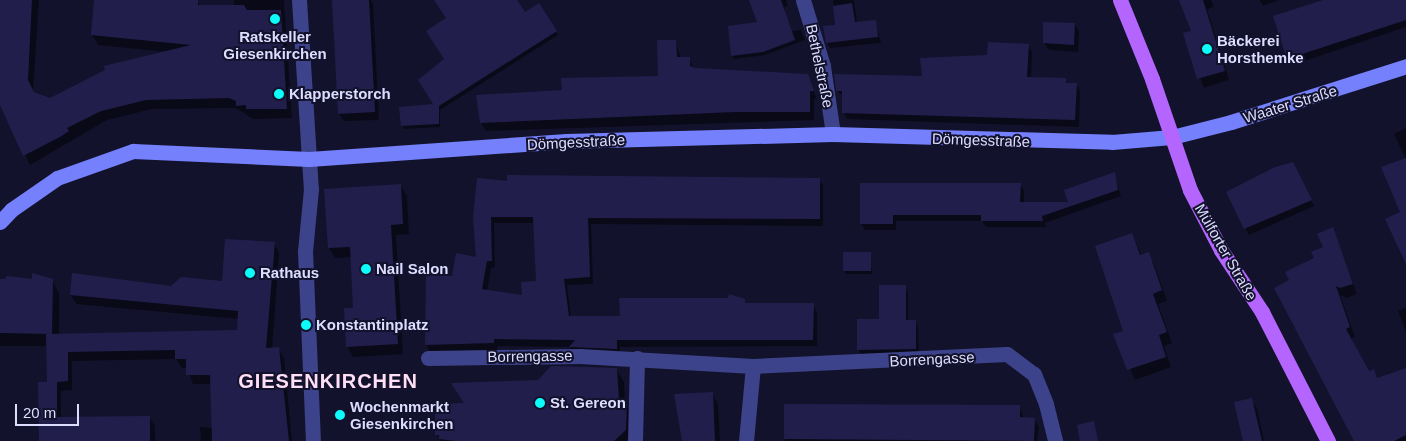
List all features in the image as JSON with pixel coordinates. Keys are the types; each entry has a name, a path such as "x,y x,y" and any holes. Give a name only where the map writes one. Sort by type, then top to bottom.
{"main road":[{"name":"Mülforter Straße","path":"1120,0 1194,198 1221,250 1266,320 1328,441"},
{"name":"Waater Straße","path":"1172,137 1296,103 1406,66"},
{"name":"Dömgesstraße","path":"0,222 11,210 57,178 133,151 309,159 566,141 833,134 1044,142 1112,142 1172,137"}],"street":[{"path":"299,0 311,189 305,251 314,441"},
{"name":"Bethelstraße","path":"803,0 822,66 833,134"},
{"name":"Borrengasse","path":"428,358 637,358 753,366 1007,354 1034,374 1046,404 1055,441"},
{"path":"635,441 637,358"},
{"path":"746,441 753,366"}],"building":[{"path":"0,0 32,0 28,80 34,92 50,98 105,70 104,66 191,45 91,35 94,0 198,0 198,5 244,5 247,10 281,10 287,109 246,109 246,105 236,106 236,101 229,98 146,100 101,111 67,128 69,131 60,137 23,156 0,105"},
{"path":"332,0 369,0 375,112 338,114"},
{"path":"434,0 517,0 525,12 539,3 557,31 439,106 439,124 401,126 399,107 433,104 418,80 444,59 426,31 446,18"},
{"path":"749,0 781,0 795,40 763,52 731,56 728,26 757,22"},
{"path":"1179,0 1203,0 1225,71 1197,79 1183,33 1191,31"},
{"path":"1323,0 1406,0 1406,20 1287,59 1273,16"},
{"path":"852,3 855,22 876,20 878,37 826,43 823,26 835,25 833,6"},
{"path":"1043,22 1075,23 1074,45 1043,43"},
{"path":"657,40 676,40 677,57 690,57 690,66 695,68 808,74 814,91 810,91 810,112 735,112 480,123 476,95 562,90 561,78 658,76"},
{"path":"988,42 1029,44 1027,77 1066,78 1066,83 1077,83 1075,120 842,113 842,91 836,91 834,74 922,76 920,58 987,55"},
{"path":"1406,158 1406,264 1385,219 1400,212 1381,167"},
{"path":"1293,162 1312,200 1244,229 1226,192 1275,167"},
{"path":"1115,172 1118,190 1042,216 1043,221 981,221 981,215 893,215 893,224 860,224 860,183 1021,183 1020,202 1068,202 1064,190"},
{"path":"507,175 820,178 820,219 588,218 590,277 564,279 569,316 620,316 619,298 728,298 729,294 745,299 745,303 814,303 813,340 617,340 617,349 569,347 575,340 494,339 494,343 425,345 426,275 452,276 456,253 476,257 473,218 477,178 507,181","holes":["491,217 533,217 536,281 521,282 522,295 482,289 487,261 492,261"]},
{"path":"401,184 403,224 391,225 398,344 346,347 344,308 353,308 350,247 328,248 324,189"},
{"path":"1333,227 1353,284 1340,288 1336,286 1350,327 1346,329 1369,371 1374,369 1377,378 1406,368 1406,435 1394,441 1354,441 1274,288 1289,280 1285,272 1314,258 1311,252 1323,247 1317,234"},
{"path":"1132,233 1140,255 1149,252 1162,290 1153,294 1167,332 1159,335 1166,357 1127,370 1113,334 1123,331 1095,246"},
{"path":"225,239 275,242 266,348 279,347 289,441 212,441 210,375 186,375 186,359 175,359 175,350 68,352 68,381 57,382 57,417 150,416 150,441 39,441 38,382 47,382 46,334 237,330 238,311 70,295 72,273 171,286 181,277 222,281"},
{"path":"843,252 871,252 871,271 843,271"},
{"path":"32,273 53,279 52,334 0,333 0,279 6,279 6,276 32,279"},
{"path":"879,285 906,285 906,320 916,320 916,349 857,350 857,319 879,319"},
{"name":"St. Gereon","path":"551,366 617,368 619,399 627,403 626,430 614,441 456,441 439,439 439,435 435,435 435,409 438,408 438,404 464,403 451,383 538,380"},
{"path":"713,392 715,441 682,441 674,394"},
{"path":"1252,398 1262,441 1243,441 1234,402"},
{"path":"784,404 1020,405 1020,417 1035,418 1034,441 784,439"},
{"path":"1094,421 1098,441 1080,441 1077,425"}],"place":[{"name":"Ratskeller Giesenkirchen","path":"275,19"},
{"name":"Bäckerei Horsthemke","path":"1207,49"},
{"name":"Klapperstorch","path":"279,94"},
{"name":"Nail Salon","path":"366,269"},
{"name":"Rathaus","path":"250,273"},
{"name":"Konstantinplatz","path":"306,325"},
{"name":"St. Gereon","path":"540,403"},
{"name":"Wochenmarkt Giesenkirchen","path":"340,415"}],"district":[{"name":"GIESENKIRCHEN","path":"328,381"}]}
